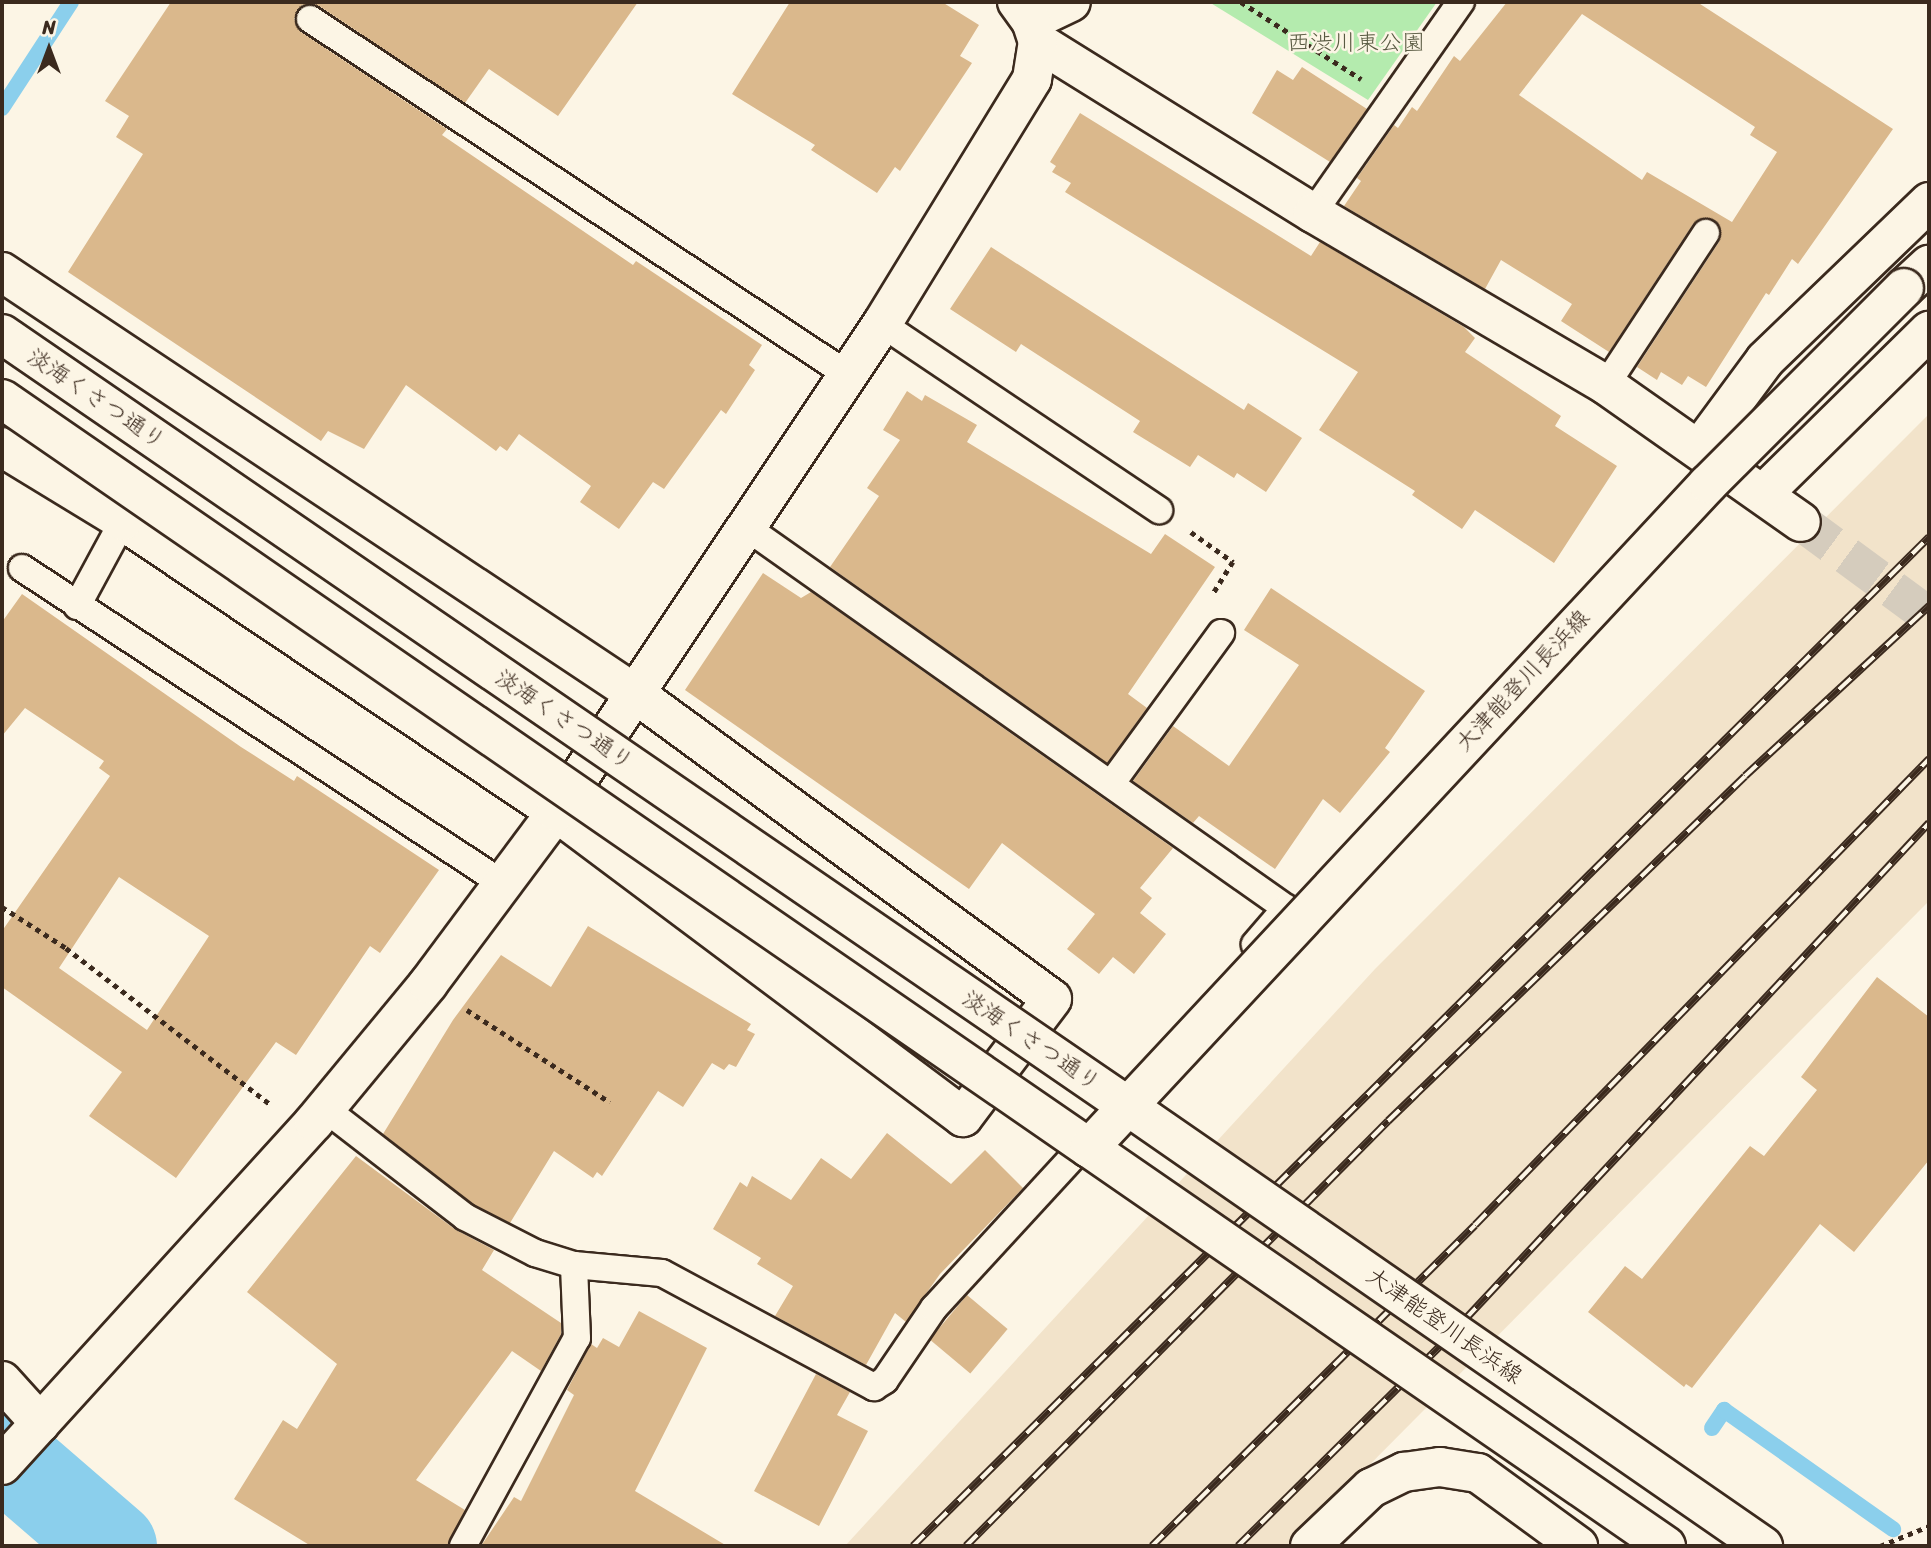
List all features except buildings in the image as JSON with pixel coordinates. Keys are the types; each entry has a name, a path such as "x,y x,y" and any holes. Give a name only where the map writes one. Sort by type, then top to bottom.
{"street":[{"path":"1029,22 1071,2"},
{"path":"1029,22 1313,213 1606,385 1766,492 1801,522"},
{"path":"2,1465 313,1121 428,984 505,885 637,695 882,324 1032,79 1029,22"},
{"path":"1700,448 1766,360 1929,202"},
{"path":"2,272 637,695 1052,999 963,1117 556,812 123,521 2,447"},
{"name":"大津能登川長浜線","path":"1089,1148 1126,1105 1709,484 1917,276"},
{"path":"1766,492 1929,331"},
{"name":"淡海くさつ通り","path":"2,334 1126,1105"},
{"path":"2,399 1666,1546"},
{"name":"大津能登川長浜線","path":"1126,1105 1763,1546"},
{"path":"2,1381 34,1429"},
{"path":"1310,1546 1371,1488 1404,1472 1440,1467 1478,1473 1578,1546"}],"lane":[{"path":"1313,213 1461,2"},
{"path":"310,19 848,375"},
{"path":"1606,385 1706,233"},
{"path":"882,324 1160,510"},
{"path":"77,606 123,521"},
{"path":"313,1121 465,1217 535,1252 574,1265 662,1273 874,1387 885,1380 934,1308 1052,1184 1286,908 746,527"},
{"path":"22,568 505,885"},
{"path":"1111,784 1221,633"},
{"path":"463,1546 578,1338 574,1265"}],"path":[{"path":"1241,2 1368,84"},
{"path":"1160,510 1233,562 1199,616 1221,633"},
{"path":"2,907 66,948 186,1038 313,1121"},
{"path":"428,984 610,1102"},
{"path":"1880,1546 1929,1526"}],"shaded area":[{"path":"1929,414 1929,901 1289,1546 845,1546 1375,969"}],"green space":[{"name":"西渋川東公園","path":"1209,2 1437,2 1368,100"}],"waterway":[{"path":"2,108 71,2"},
{"path":"1712,1428 1724,1410 1893,1529"},
{"path":"2,1452 111,1546"}],"tunnel":[{"path":"1801,522 1929,616"}],"railway":[{"path":"913,1546 1929,537"},
{"path":"966,1546 1388,1121 1745,776 1929,606"},
{"path":"1152,1546 1475,1225 1929,759"},
{"path":"1238,1546 1443,1343 1929,823"}]}
